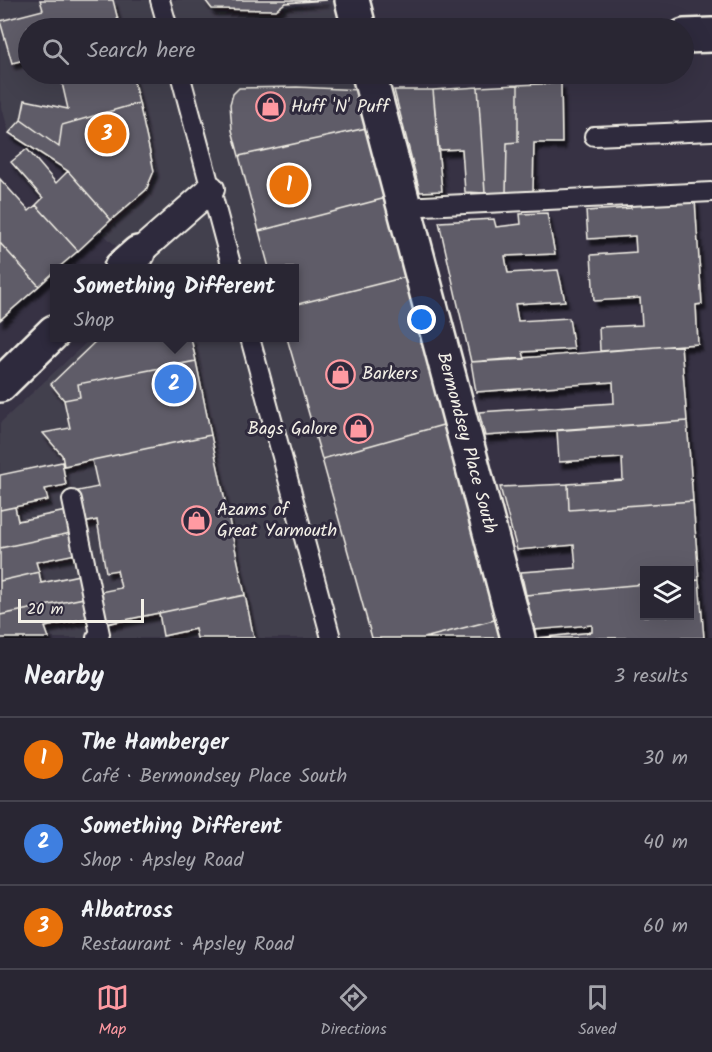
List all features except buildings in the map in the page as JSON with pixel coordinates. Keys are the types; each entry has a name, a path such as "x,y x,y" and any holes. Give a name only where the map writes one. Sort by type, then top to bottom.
{"street":[{"path":"352,0 356,18"},
{"path":"694,36 712,35"},
{"name":"Bermondsey Place South","path":"371,84 402,207 518,638"},
{"path":"129,261 211,189"},
{"path":"0,385 50,337"}],"lane":[{"path":"160,0 165,18"},
{"path":"183,84 231,264"},
{"path":"594,136 712,131"},
{"path":"402,207 712,192"},
{"path":"251,342 331,638"},
{"path":"72,500 100,634 96,638"}],"shaded area":[{"path":"0,0 340,0 346,18 18,18 18,84 365,84 509,638 0,638 0,423 87,342 299,342 299,264 136,264 103,234 111,220 69,172 9,133 0,100"}],"place":[{"name":"Huff 'N' Puff","path":"270,107"},
{"name":"Albatross","path":"107,134"},
{"name":"The Hamberger","path":"289,185"},
{"name":"Barkers","path":"341,374"},
{"name":"Something Different","path":"174,384"},
{"name":"Bags Galore","path":"358,429"},
{"name":"Azams of Great Yarmouth","path":"196,520"}]}
